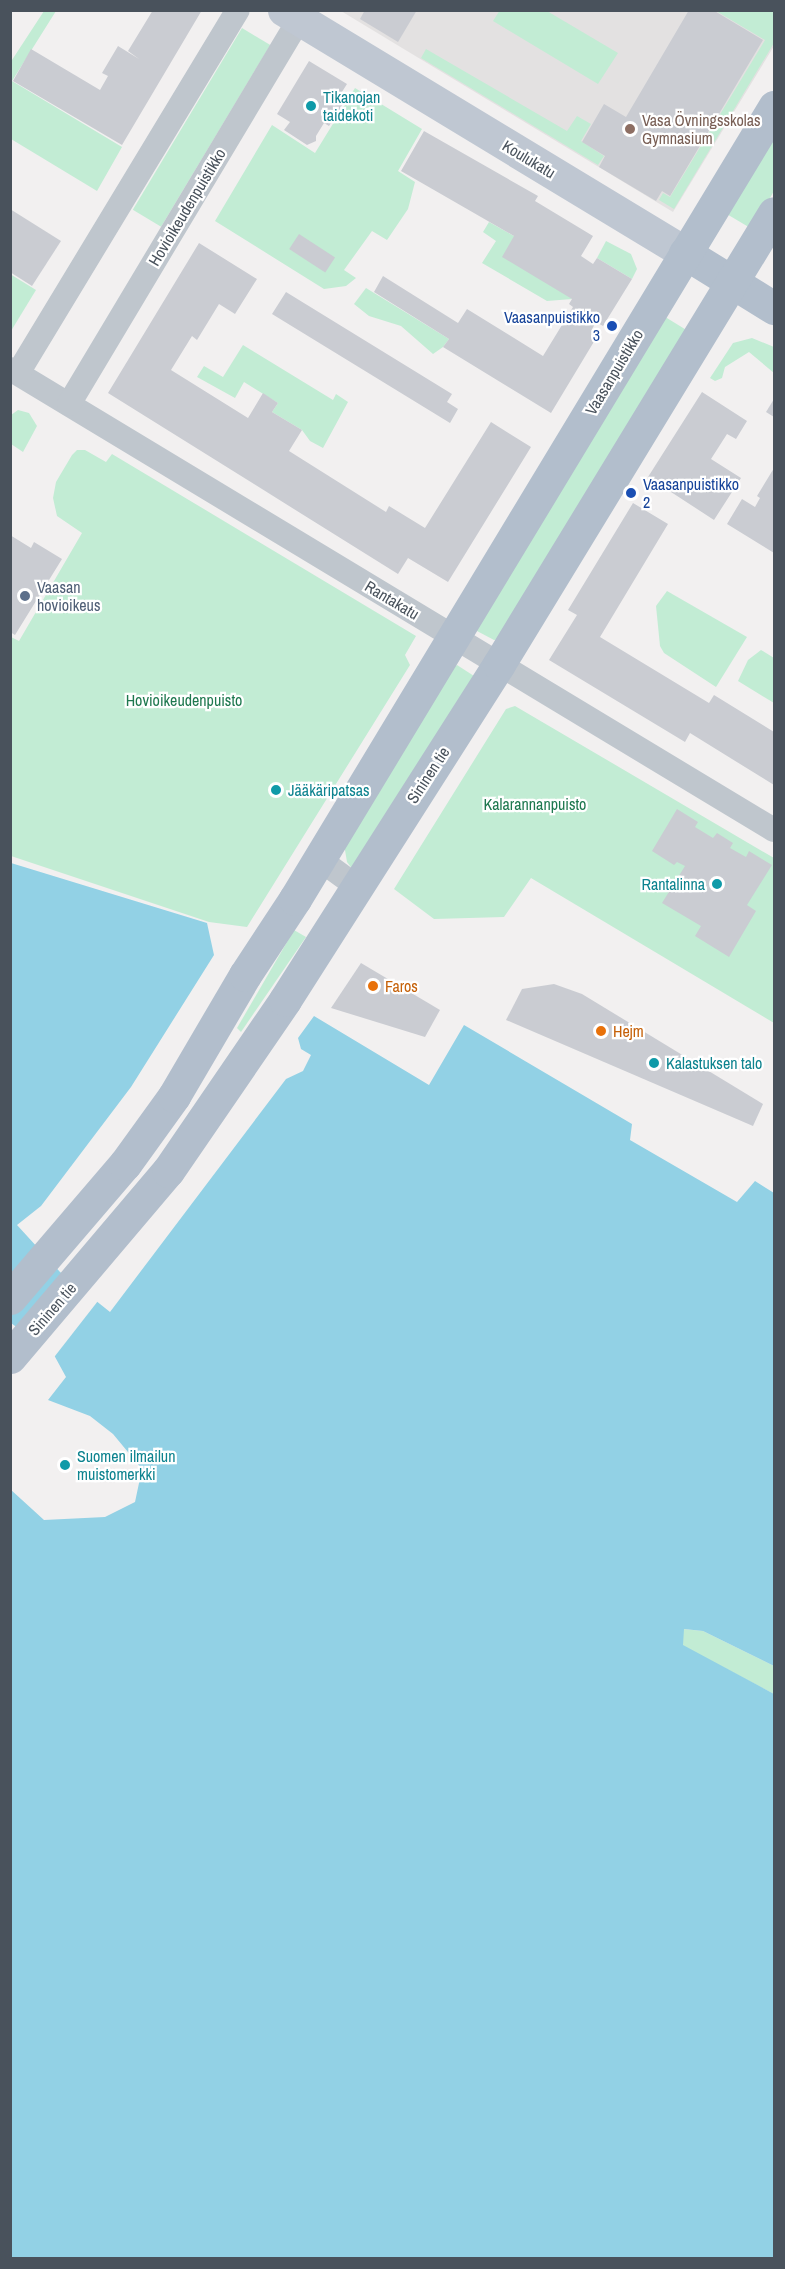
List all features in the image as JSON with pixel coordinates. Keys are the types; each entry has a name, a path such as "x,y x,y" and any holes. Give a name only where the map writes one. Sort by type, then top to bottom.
{"main road":[{"name":"Koulukatu","path":"296,14 774,308"},
{"name":"Vaasanpuistikko","path":"453,636 774,107"},
{"path":"500,663 774,213"},
{"path":"10,1298 125,1164 174,1096 245,975 453,636"},
{"name":"Sininen tie","path":"14,1353 168,1171 285,1000 500,663"}],"street":[{"path":"14,371 238,10"},
{"name":"Hovioikeudenpuistikko","path":"69,404 296,14"},
{"name":"Rantakatu","path":"14,371 774,830"},
{"path":"318,859 356,886"}],"shaded area":[{"name":"Vasa Övningsskolas Gymnasium","path":"341,11 774,11 774,46 673,212"}],"green space":[{"path":"500,10 547,11 618,53 598,84 493,21"},
{"path":"44,11 56,11 12,81 122,147 97,191 11,139 10,63"},
{"path":"716,11 774,11 774,43 674,209 659,200 663,193 670,197 765,40"},
{"path":"242,28 270,45 161,227 133,210"},
{"path":"426,49 567,131 577,116 591,124 581,141 604,156 598,165 421,58"},
{"path":"355,88 422,129 398,171 415,182 408,209 387,240 372,231 344,270 356,278 346,286 324,289 215,221 272,125 315,153"},
{"path":"774,131 774,191 752,229 725,213"},
{"path":"489,222 514,236 572,299 547,301 482,263 496,241 483,232"},
{"path":"606,241 631,254 637,269 632,279 597,258"},
{"path":"10,274 36,290 11,331 10,331"},
{"path":"366,288 449,339 433,354 401,326 369,316 354,304"},
{"path":"662,315 688,331 501,639 494,640 477,631 476,623"},
{"path":"752,338 774,347 774,373 749,352 725,367 722,378 715,381 710,378 733,343"},
{"path":"243,345 333,400 336,394 348,402 323,448 310,441 302,430 272,412 278,403 244,382 235,398 197,377 204,366 223,377"},
{"path":"18,410 29,413 37,426 23,452 11,444 11,415"},
{"name":"Hovioikeudenpuisto","path":"77,450 85,450 106,462 112,454 416,636 405,655 410,665 247,927 209,922 11,856 11,637 19,641 82,533 57,516 53,498 56,482"},
{"path":"667,591 747,637 716,687 664,653 660,646 656,606"},
{"path":"761,650 774,658 774,703 738,681 748,660"},
{"path":"457,665 474,676 353,870 347,862 344,844 450,670"},
{"name":"Kalarannanpuisto","path":"515,706 774,858 774,1023 531,878 504,917 434,919 394,889 506,709"},
{"path":"294,930 306,937 241,1032 237,1028"},
{"path":"683,1629 703,1631 774,1666 774,1694 683,1646"}],"water":[{"path":"11,863 207,923 214,955 131,1087 41,1206 17,1225 60,1272 110,1312 286,1079 303,1071 311,1055 301,1049 298,1038 314,1016 429,1085 464,1025 632,1124 630,1140 737,1202 755,1181 774,1193 774,1666 703,1631 684,1629 683,1645 774,1694 774,2258 11,2258 10,1489 44,1520 105,1517 135,1502 142,1469 113,1434 90,1416 48,1400 66,1377 54,1355 11,1323"}],"pier":[{"path":"67,1274 99,1299 52,1360 20,1335"}],"building":[{"path":"153,10 202,10 122,145 13,81 31,49 100,90 108,76 102,73 118,46 139,59 128,51"},
{"path":"365,10 417,10 398,42 360,19"},
{"path":"689,10 713,10 763,40 670,196 662,191 656,201 599,167 605,156 582,142 604,104 626,117"},
{"name":"Tikanojan taidekoti","path":"309,61 347,84 340,95 346,99 329,126 324,123 316,136 316,141 307,145 284,130 290,122 277,114"},
{"path":"424,131 538,196 535,201 593,236 581,256 593,264 597,258 632,279 603,326 596,322 591,331 598,335 551,413 443,347 449,339 374,292 383,276 458,323 467,309 543,356 573,307 569,304 572,299 502,257 514,236 401,171"},
{"path":"10,209 61,241 32,286 10,272"},
{"path":"299,234 335,257 325,273 289,249"},
{"path":"199,243 257,279 235,314 219,304 197,340 192,336 171,370 248,418 263,393 278,403 272,412 302,430 289,451 386,512 389,506 425,528 491,422 531,447 448,582 408,558 398,574 108,393"},
{"path":"286,292 452,394 447,402 458,409 450,423 272,314"},
{"path":"702,392 747,421 736,439 727,434 711,459 741,478 714,520 648,477"},
{"path":"774,399 774,417 766,412"},
{"path":"774,468 774,553 727,524 742,499 755,507 760,498 757,496"},
{"path":"633,503 668,524 600,637 709,703 714,695 774,732 774,785 690,733 685,742 549,660 577,615 568,610"},
{"name":"Vaasan hovioikeus","path":"10,535 31,548 34,542 62,559 15,635 10,632"},
{"name":"Rantalinna","path":"677,809 698,822 695,827 713,838 717,833 733,843 730,848 746,857 749,851 772,865 747,905 756,911 729,957 695,936 701,926 662,903 685,866 677,862 674,865 652,851"},
{"name":"Faros","path":"361,963 440,1010 425,1037 331,1008"},
{"name":"Kalastuksen talo","path":"554,984 582,994 763,1104 753,1126 506,1020 522,989"}],"place":[{"name":"Tikanojan taidekoti","path":"311,106"},
{"name":"Vasa Övningsskolas Gymnasium","path":"630,129"},
{"name":"Vaasanpuistikko 3","path":"612,326"},
{"name":"Vaasanpuistikko 2","path":"631,493"},
{"name":"Vaasan hovioikeus","path":"25,596"},
{"name":"Jääkäripatsas","path":"276,790"},
{"name":"Rantalinna","path":"717,884"},
{"name":"Faros","path":"373,986"},
{"name":"Hejm","path":"601,1031"},
{"name":"Kalastuksen talo","path":"654,1063"},
{"name":"Suomen ilmailun muistomerkki","path":"65,1465"}]}
